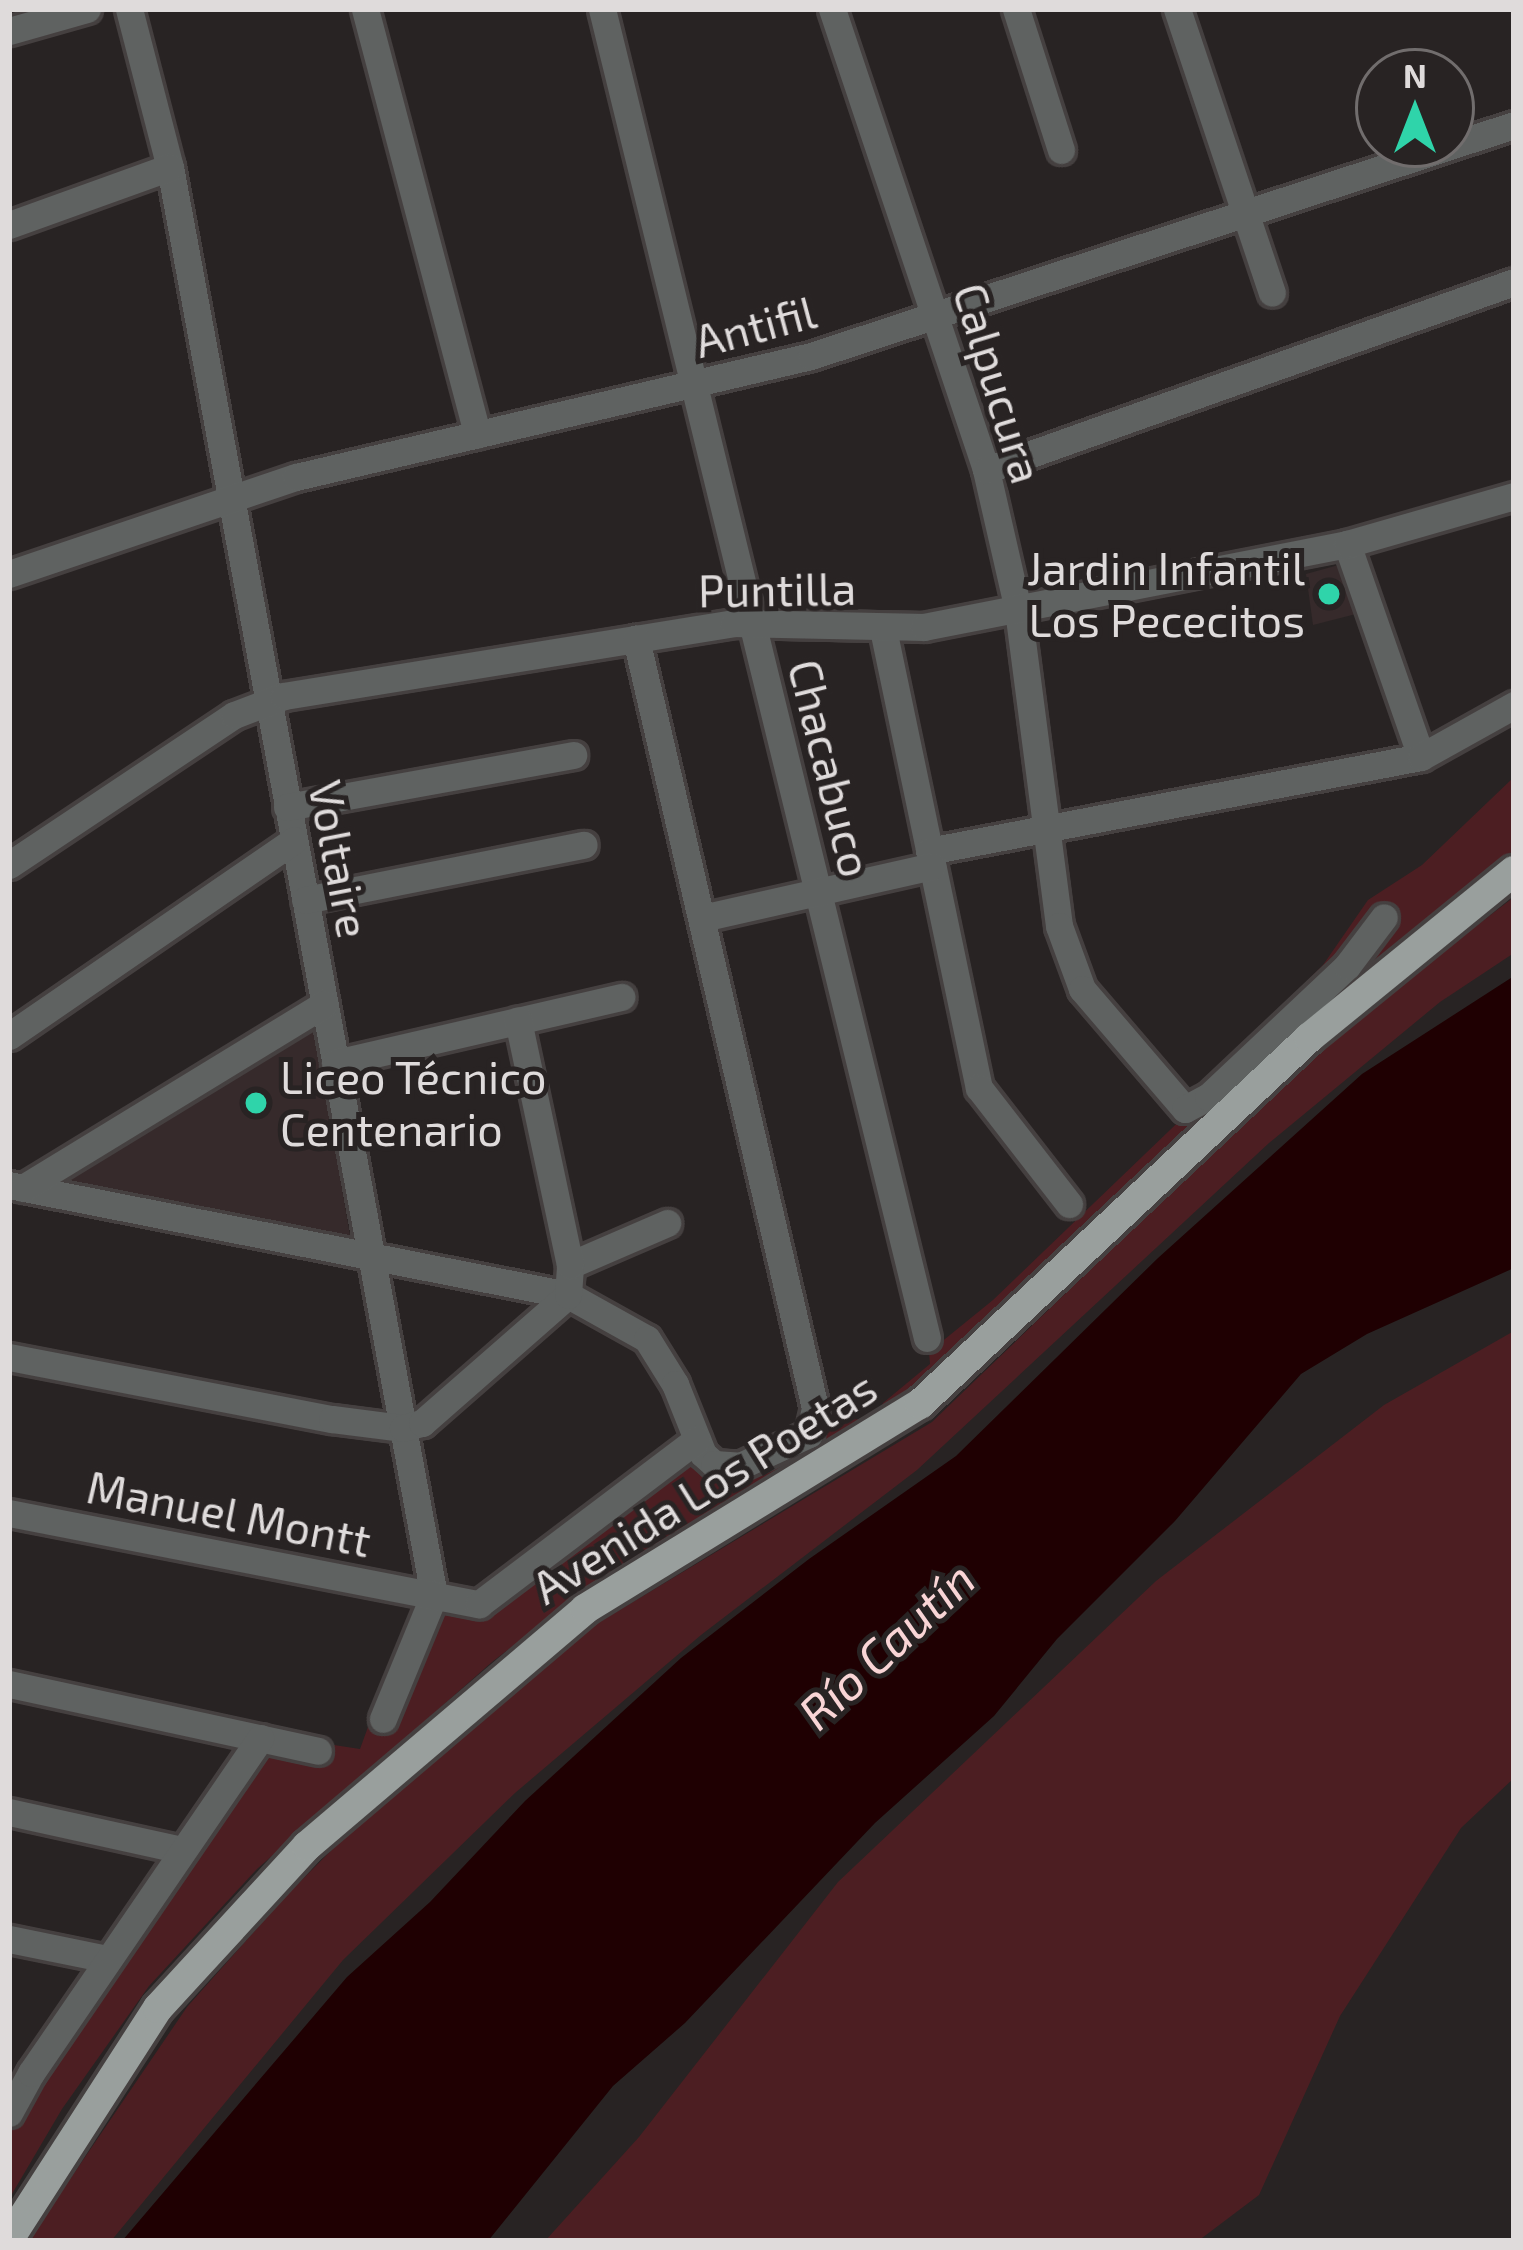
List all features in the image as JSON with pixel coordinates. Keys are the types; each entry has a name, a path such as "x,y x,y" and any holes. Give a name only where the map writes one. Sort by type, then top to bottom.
{"main road":[{"name":"Avenida Los Poetas","path":"9,2240 158,2008 246,1906 307,1846 585,1609 920,1404 1309,1038 1514,871"}],"street":[{"path":"9,31 87,9"},
{"name":"Voltaire","path":"129,9 170,167 434,1595"},
{"path":"365,9 477,434"},
{"name":"Chacabuco","path":"602,9 928,1337"},
{"name":"Calpucura","path":"832,9 986,470 1018,610 1059,926 1075,977 1186,1109 1208,1097 1347,966 1384,916"},
{"path":"1016,9 1061,150"},
{"path":"1177,9 1272,293"},
{"name":"Antifil","path":"9,574 230,495 698,386 935,315 1514,125"},
{"path":"9,225 170,167"},
{"path":"986,470 1514,282"},
{"name":"Puntilla","path":"9,866 234,715 268,701 752,622 883,629 1018,610 1347,544 1514,496"},
{"path":"1347,544 1420,757"},
{"path":"883,629 979,1088 1069,1204"},
{"path":"16,1187 568,1295 647,1339 676,1384 708,1460 734,1468 808,1434 816,1422 815,1408 636,639"},
{"path":"702,918 818,893 1046,831 1420,757 1514,705"},
{"path":"287,807 573,755"},
{"path":"9,1036 294,840"},
{"path":"305,900 584,845"},
{"path":"335,1063 621,997"},
{"path":"16,1187 324,1004"},
{"path":"9,1357 403,1428 430,1416 568,1295 570,1265 518,1020"},
{"path":"570,1265 668,1223"},
{"name":"Manuel Montt","path":"9,1513 479,1604 697,1439"},
{"path":"382,1719 434,1595"},
{"path":"9,1684 319,1751"},
{"path":"9,2113 20,2070 107,1959 260,1738"},
{"path":"9,1812 182,1850"},
{"path":"9,1939 107,1959"}],"shaded area":[{"name":"Jardin Infantil Los Pececitos","path":"1342,564 1356,614 1313,625 1306,574"},
{"path":"1514,777 1514,850 1299,1024 884,1419 593,1585 492,1662 257,1869 149,1986 62,2109 9,2199 9,2123 269,1746 330,1760 334,1745 360,1749 368,1727 388,1734 437,1614 455,1608 701,1444 712,1466 808,1420 875,1419 883,1403 930,1364 929,1352 993,1300 1196,1105 1240,1049 1323,965 1368,900 1422,865"},
{"path":"1514,897 1514,953 1440,1002 1269,1143 917,1470 701,1635 515,1793 343,1960 111,2241 28,2241 187,2007 284,1898 431,1750 525,1667 932,1422 1260,1106 1395,988"},
{"name":"Liceo Técnico Centenario","path":"313,1019 352,1247 57,1186"},
{"path":"1514,1331 1514,1778 1461,1828 1340,2016 1259,2195 1198,2241 545,2241 639,2137 838,1882 1156,1581 1384,1405"}],"water":[{"name":"Río Cautín","path":"1514,976 1514,1268 1367,1334 1301,1374 1175,1521 1057,1639 994,1716 875,1823 685,2023 613,2086 488,2241 122,2241 347,1977 430,1902 525,1801 681,1658 809,1559 956,1456 1158,1258 1362,1074"}],"place":[{"name":"Jardin Infantil Los Pececitos","path":"1329,594"},
{"name":"Liceo Técnico Centenario","path":"256,1103"}]}
